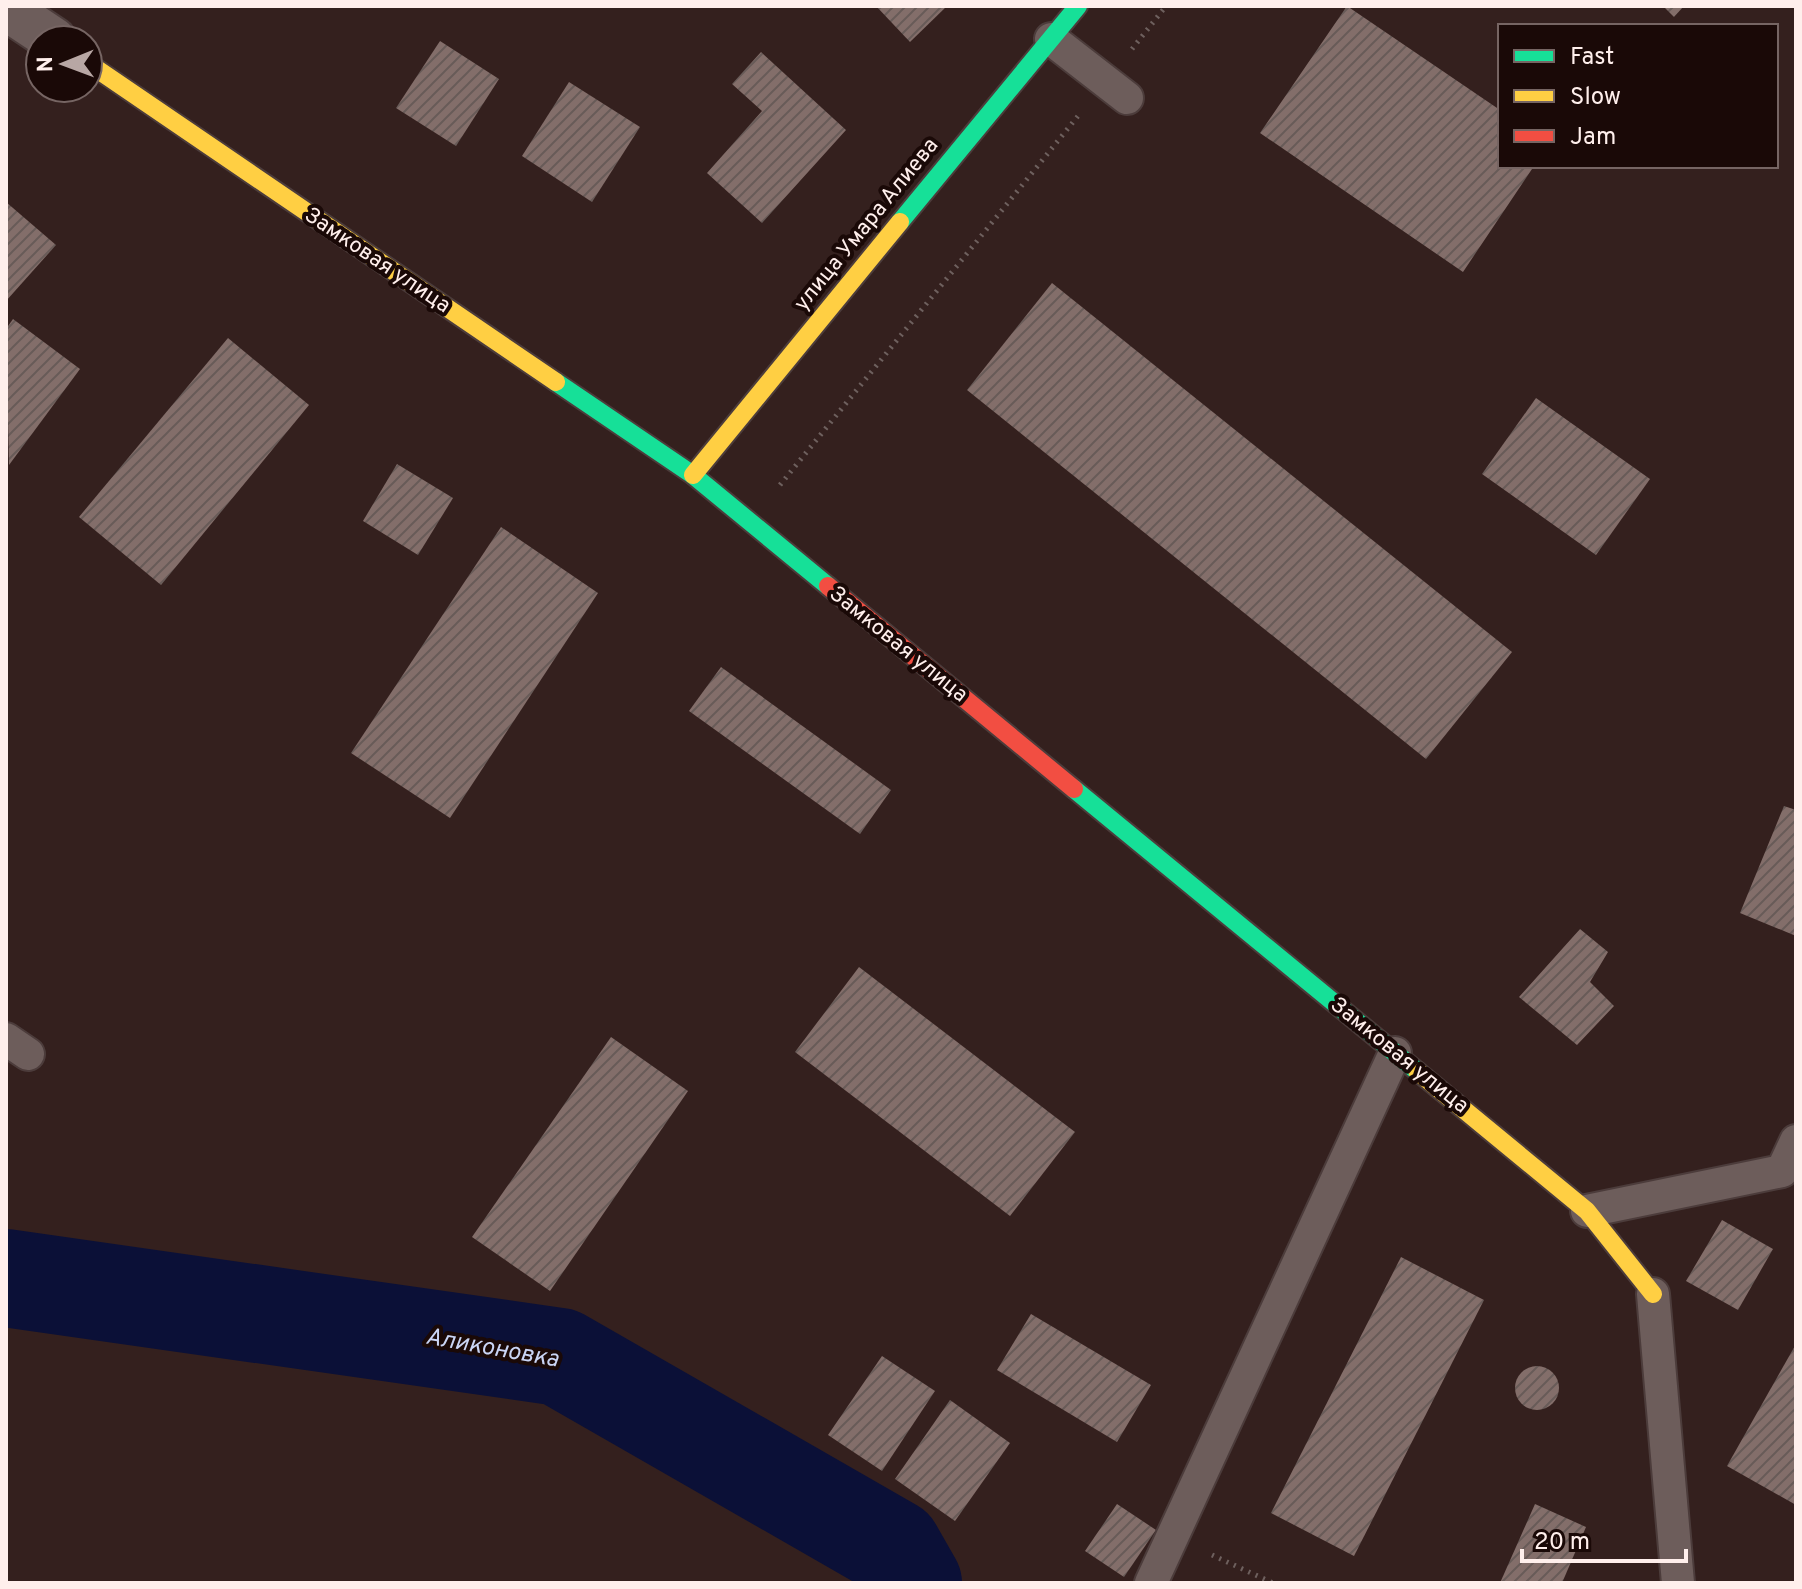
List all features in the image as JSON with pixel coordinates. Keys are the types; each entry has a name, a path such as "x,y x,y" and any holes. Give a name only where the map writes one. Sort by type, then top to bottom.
{"street":[{"name":"улица Умара Алиева","path":"693,475 1078,6"},
{"path":"6,8 30,24"},
{"name":"Замковая улица","path":"104,74 693,475 1587,1211 1653,1294"}],"lane":[{"path":"1051,39 1117,90"},
{"path":"1151,1583 1395,1053"},
{"path":"1587,1211 1782,1171 1796,1141"},
{"path":"1653,1294 1678,1583"}],"path":[{"path":"750,522 1117,90 1166,6"},
{"path":"1172,1536 1273,1583"}],"building":[{"path":"876,6 947,6 910,42"},
{"path":"1347,6 1498,109 1498,168 1533,168 1463,272 1260,133"},
{"path":"1663,6 1684,6 1674,17"},
{"path":"440,41 499,79 456,146 396,108"},
{"path":"761,52 846,130 762,223 707,173 762,111 732,84"},
{"path":"569,82 640,127 592,202 522,156"},
{"path":"6,202 56,245 6,301"},
{"path":"1052,283 1512,652 1426,759 967,390"},
{"path":"13,319 80,369 9,465 6,329"},
{"path":"228,338 309,405 161,585 79,517"},
{"path":"1536,398 1650,479 1596,555 1482,474"},
{"path":"397,464 453,498 418,555 363,521"},
{"path":"501,527 598,593 450,818 351,753"},
{"path":"721,667 891,790 860,834 689,711"},
{"path":"1784,806 1796,810 1796,936 1740,913"},
{"path":"1580,929 1608,952 1590,982 1614,1006 1577,1045 1519,997"},
{"path":"859,967 1075,1132 1010,1216 795,1052"},
{"path":"611,1037 688,1091 550,1291 472,1237"},
{"path":"1722,1220 1773,1249 1738,1310 1686,1281"},
{"path":"1401,1257 1484,1300 1354,1556 1271,1513"},
{"path":"1031,1314 1151,1385 1117,1442 997,1370"},
{"path":"1796,1344 1796,1505 1727,1466"},
{"path":"882,1356 935,1391 882,1471 828,1435"},
{"path":"1537,1366 1553,1372 1559,1388 1553,1404 1537,1410 1521,1404 1515,1388 1521,1372"},
{"path":"950,1400 1010,1443 955,1521 895,1479"},
{"path":"1117,1504 1156,1530 1124,1577 1085,1551"},
{"path":"1535,1504 1586,1527 1562,1583 1500,1583"}],"waterway":[{"name":"Аликоновка","path":"6,1278 560,1357 893,1548 913,1583"}],"traffic: fast":[{"path":"900,222 1078,6"},
{"path":"556,382 693,475 828,586"},
{"path":"1074,789 1417,1071"}],"traffic: slow":[{"path":"104,74 556,382"},
{"path":"693,475 900,222"},
{"path":"1417,1071 1587,1211 1653,1294"}],"traffic: jam":[{"path":"828,586 1074,789"}]}
